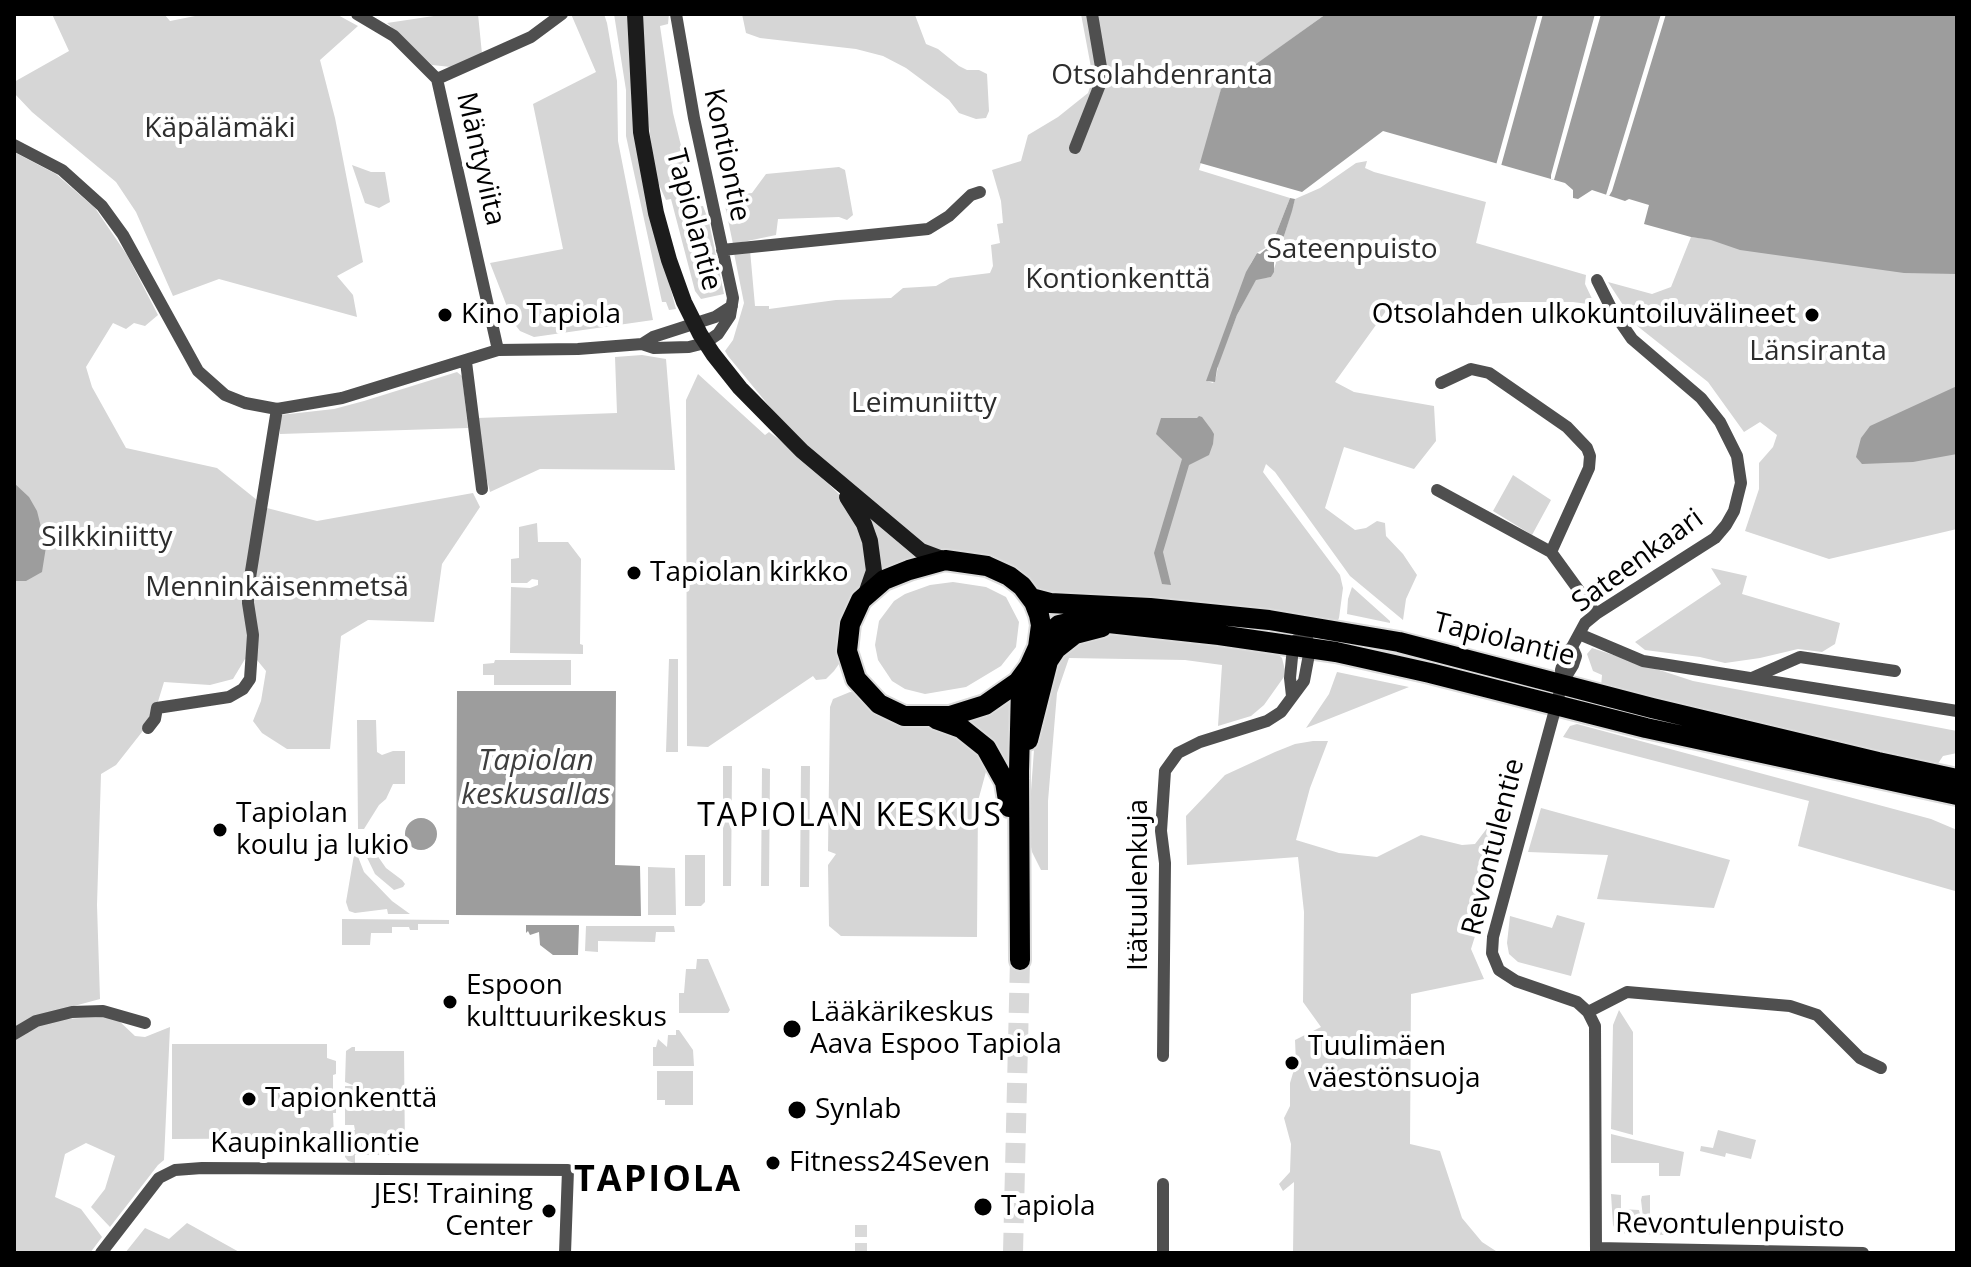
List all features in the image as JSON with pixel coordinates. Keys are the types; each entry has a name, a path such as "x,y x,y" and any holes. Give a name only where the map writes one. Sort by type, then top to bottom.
{"main road":[{"name":"Tapiolantie","path":"635,14 641,132 648,170 669,260 705,343 740,388 802,451 921,551 945,560"},
{"name":"Tapiolantie","path":"835,480 855,508 870,541 874,571 866,594"},
{"path":"932,718 961,728 986,748 1005,782 1009,806 1014,960 1021,687 1040,642 1041,620 1031,598 1019,583 999,571 945,560 884,580 866,594 854,612 848,638 848,658 856,679 870,697 904,716 932,718 963,713 985,705 1004,693 1026,672"},
{"name":"Tapiolantie","path":"1031,598 1050,603 1150,608 1303,625 1424,648 1652,708 1957,779"},
{"name":"Tapiolantie","path":"1040,642 1048,632 1069,621 1219,635 1301,648 1430,673 1646,728 1957,795"},
{"path":"1019,772 1048,661 1056,649 1075,634 1114,624"}],"street":[{"name":"Mäntyviita","path":"357,14 394,36 437,79 498,350"},
{"path":"437,79 531,37 562,14"},
{"name":"Kontiontie","path":"676,14 691,104 733,295 732,306"},
{"path":"1075,148 1101,82 1092,14"},
{"path":"14,145 62,170 102,206 123,235 191,361 205,380 234,399 277,409 349,397 498,350 642,344 654,348 689,347 705,343 722,329 732,306"},
{"path":"722,250 928,229 940,223 971,195 980,192"},
{"name":"Sateenkaari","path":"1562,683 1573,665 1576,656 1572,647 1585,623 1715,538 1734,511 1741,483 1737,456 1720,422 1701,398 1632,339 1612,310 1597,280"},
{"path":"642,344 653,337 715,317 732,306"},
{"path":"466,362 482,489"},
{"path":"1441,383 1471,369 1489,373 1567,427 1587,448 1589,468 1551,552"},
{"path":"148,728 155,719 157,708 229,697 239,692 250,679 253,635 248,590 277,409"},
{"path":"1437,490 1551,552 1596,614"},
{"name":"Itätuulenkuja","path":"1163,1056 1165,863 1161,831 1165,771 1178,753 1200,742 1267,721 1281,712 1292,696 1303,625"},
{"path":"1579,634 1643,661 1957,711"},
{"path":"1749,678 1800,657 1895,671"},
{"name":"Revontulentie","path":"1562,683 1491,950 1496,966 1510,978 1569,998 1588,1012"},
{"path":"1596,1251 1597,1034 1588,1012 1627,992 1799,1007 1817,1015 1860,1058 1881,1068"},
{"path":"14,1034 36,1021 72,1012 103,1011 145,1023"},
{"name":"Kaupinkalliontie","path":"101,1253 152,1185 168,1173 185,1168 568,1170 565,1253"},
{"path":"1163,1184 1163,1253"},
{"name":"Revontulenpuisto","path":"1596,1251 1863,1253"}],"green space":[{"name":"Käpälämäki","path":"52,14 164,14 170,21 205,14 336,14 358,26 320,60 335,118 363,262 337,276 353,295 357,317 219,279 173,296 136,212 116,182 32,112 14,93 14,82 69,51"},
{"path":"447,14 478,14 482,54 451,67 432,65 387,23"},
{"path":"571,14 604,14 607,23 617,81 618,141 653,320 534,337 520,331 513,322 490,263 563,249 533,104 596,72"},
{"path":"614,14 629,14 632,102 643,185 676,309 669,310 666,302 662,302 626,136 626,90"},
{"path":"641,14 669,14 668,24 660,26 673,113 696,207 703,206 709,222 724,294 701,299 695,291 671,199 666,200 655,176 644,85"},
{"path":"742,14 915,15 926,44 967,70 987,74 989,111 986,118 976,119 959,113 949,100 906,68 883,56 856,49 760,38 746,33"},
{"path":"1081,14 1326,14 1221,90 1199,170 1290,198 1272,244 1257,253 1251,263 1207,381 1213,383 1216,377 1237,315 1256,279 1271,277 1276,263 1274,247 1284,236 1295,199 1320,188 1356,163 1367,161 1365,168 1374,172 1486,202 1476,243 1586,275 1585,284 1595,305 1519,302 1386,311 1335,382 1354,392 1434,406 1436,441 1414,469 1344,447 1325,508 1355,530 1377,521 1385,523 1386,536 1417,575 1406,599 1403,620 1350,576 1266,464 1263,472 1340,575 1343,588 1336,624 1055,597 954,555 929,548 816,454 774,412 725,351 733,340 744,303 734,253 750,250 755,306 769,306 769,309 836,300 891,298 903,288 936,286 950,278 990,273 993,266 991,245 1000,243 997,224 1003,223 1001,201 992,170 1021,161 1028,135 1058,117 1088,93 1093,78"},
{"name":"Silkkiniitty","path":"14,152 56,174 95,208 127,255 158,315 145,326 134,323 126,329 113,323 86,367 92,387 126,448 217,468 267,508 317,521 473,493 480,507 442,564 434,622 368,620 341,636 330,749 287,749 262,733 253,721 261,701 266,671 257,660 245,659 233,679 210,685 164,682 153,718 116,765 101,774 97,905 100,999 37,1016 14,1030"},
{"path":"352,165 371,172 385,172 390,202 379,208 365,203"},
{"path":"839,167 845,170 853,215 847,220 839,217 778,219 776,235 733,244 723,196 752,193 766,174"},
{"name":"Länsiranta","path":"1691,237 1957,272 1957,529 1829,559 1745,531 1759,489 1759,463 1773,447 1777,435 1760,422 1744,432 1708,382 1636,325 1608,282 1652,294 1671,287"},
{"path":"642,355 666,359 675,470 540,469 490,492 477,418 617,413 615,357"},
{"path":"457,372 462,376 468,428 280,434 280,415 334,409"},
{"path":"698,374 765,435 769,432 791,448 841,496 855,514 870,569 841,661 834,671 826,679 816,680 813,676 708,747 687,746 686,400"},
{"path":"1513,475 1551,500 1532,535 1493,511"},
{"path":"860,505 923,555 881,575"},
{"path":"537,523 538,542 568,542 581,559 580,644 583,645 583,654 510,653 511,587 530,588 538,585 538,580 532,579 527,583 511,583 511,559 519,558 519,527"},
{"path":"1711,568 1747,576 1742,594 1840,623 1835,644 1822,652 1798,649 1725,663 1645,650 1635,642 1721,584"},
{"path":"953,582 986,587 1006,597 1019,622 1016,647 1001,666 966,687 925,694 905,689 892,681 878,660 875,645 879,621 894,601 905,594 930,585"},
{"path":"1352,587 1390,621 1390,623 1347,614"},
{"path":"1117,631 1277,653 1282,658 1286,674 1264,705 1251,716 1218,726 1222,665 1185,660 1069,658 1057,693 1048,801 1048,870 1041,870 1032,852 1028,832 1039,706 1049,668 1079,639"},
{"path":"1592,648 1693,681 1957,731 1957,753 1943,756 1935,768 1601,687 1602,675 1593,671 1587,654"},
{"path":"669,659 678,659 678,752 666,752"},
{"path":"495,660 571,660 571,685 494,685 494,675 483,675 483,664 494,663"},
{"path":"1337,672 1409,687 1306,728 1329,694"},
{"path":"1014,689 1016,798 959,718"},
{"path":"850,692 864,693 933,723 979,750 987,768 978,801 977,937 841,936 829,926 828,865 836,854 828,851 830,707 833,699"},
{"path":"357,720 376,720 377,752 382,755 405,751 405,784 393,784 364,829 358,829"},
{"path":"1577,724 1931,819 1957,830 1955,891 1798,846 1809,801 1563,737 1570,726"},
{"path":"1328,741 1310,788 1296,840 1339,853 1377,857 1421,835 1462,845 1475,844 1491,823 1509,827 1471,949 1484,979 1411,994 1410,1144 1440,1151 1462,1218 1482,1242 1499,1253 1293,1253 1294,1182 1283,1191 1279,1184 1290,1172 1291,1144 1284,1118 1290,1106 1290,1083 1296,1063 1295,1040 1321,1027 1303,1002 1304,912 1298,857 1187,865 1186,816 1225,775 1295,744"},
{"path":"723,766 732,766 731,886 723,886"},
{"path":"801,766 810,766 809,887 800,887"},
{"path":"762,768 770,769 769,886 761,886"},
{"path":"1541,808 1730,860 1714,908 1597,899 1608,855 1528,852"},
{"path":"365,838 386,868 402,880 405,884 403,887 394,890 375,874 360,843"},
{"path":"355,849 364,872 392,901 410,914 388,914 387,909 349,911 346,902"},
{"path":"685,855 705,855 705,902 701,906 685,906"},
{"path":"648,867 675,868 676,915 648,915"},
{"path":"1557,915 1585,923 1571,976 1518,962 1509,954 1510,916 1552,928"},
{"path":"342,919 449,920 449,924 418,924 418,930 392,927 392,933 371,933 370,945 342,945"},
{"path":"586,926 674,926 675,932 656,932 655,942 598,941 598,952 585,951"},
{"path":"697,959 708,959 730,1010 728,1013 679,1013 679,993 684,993 686,969 696,969"},
{"path":"1619,1010 1633,1032 1633,1135 1611,1129 1613,1025"},
{"path":"61,1019 117,1019 135,1036 145,1037 170,1027 164,1160 110,1227 91,1207 105,1189 115,1156 86,1143 65,1154 55,1197 81,1209 102,1237 90,1253 14,1253 14,1041 29,1029"},
{"path":"676,1030 693,1050 694,1066 653,1066 653,1047 656,1047 658,1039 667,1047 668,1035 676,1035"},
{"name":"Tapionkenttä","path":"172,1044 327,1044 327,1058 336,1061 336,1074 333,1075 333,1092 336,1092 334,1138 172,1139"},
{"path":"352,1047 355,1051 404,1051 405,1155 355,1155 355,1163 345,1157 345,1131 355,1130 354,1125 345,1125 345,1086 355,1086 345,1082 346,1051"},
{"path":"657,1071 693,1071 693,1105 665,1105 665,1100 657,1100"},
{"path":"1718,1130 1756,1140 1751,1159 1700,1151 1701,1146 1713,1148"},
{"path":"1611,1134 1684,1152 1680,1176 1659,1176 1659,1163 1611,1163"},
{"path":"1611,1194 1621,1195 1621,1209 1639,1210 1645,1234 1641,1200 1642,1196 1650,1195 1650,1228 1697,1229 1681,1236 1617,1233 1613,1225"},
{"path":"187,1223 241,1253 125,1253 145,1228 169,1239"}],"water":[{"path":"1326,14 1957,14 1957,274 1904,273 1740,250 1644,224 1649,205 1592,190 1578,199 1573,198 1573,190 1565,183 1383,131 1302,192 1200,163 1221,89"},
{"path":"1290,198 1295,199 1284,236 1274,247 1274,272 1271,277 1256,280 1237,315 1215,382 1206,381 1246,272 1257,253 1260,254 1272,244"},
{"path":"1957,386 1957,454 1913,462 1862,464 1856,457 1861,438 1870,426"},
{"path":"1199,416 1214,434 1213,444 1209,455 1189,465 1163,552 1171,585 1162,584 1154,553 1182,459 1156,434 1161,418"},
{"path":"14,483 29,497 37,511 46,547 42,572 26,581 14,581"},
{"name":"Tapiolan keskusallas","path":"457,691 616,691 615,865 640,866 641,916 456,915"},
{"path":"421,818 432,823 437,834 432,845 421,850 410,845 405,834 410,823"},
{"path":"526,925 579,925 578,955 553,955 540,945 539,932 526,933"}],"pier":[{"path":"1538,14 1543,14 1501,166 1496,165"},
{"path":"1595,14 1601,14 1554,180 1551,175"},
{"path":"1661,14 1666,14 1609,196 1606,195"}],"tunnel":[{"path":"1013,1253 1020,960"},
{"path":"861,1225 861,1253"}],"place":[{"name":"Kino Tapiola","path":"445,315"},
{"name":"Otsolahden ulkokuntoiluvälineet","path":"1812,315"},
{"name":"Tapiolan kirkko","path":"634,573"},
{"name":"Tapiolan koulu ja lukio","path":"220,830"},
{"name":"Espoon kulttuurikeskus","path":"450,1002"},
{"name":"Lääkärikeskus Aava Espoo Tapiola","path":"792,1029"},
{"name":"Tuulimäen väestönsuoja","path":"1292,1063"},
{"name":"Tapionkenttä","path":"249,1099"},
{"name":"Synlab","path":"797,1110"},
{"name":"Fitness24Seven","path":"773,1163"},
{"name":"Tapiola","path":"983,1207"},
{"name":"JES! Training Center","path":"549,1211"}],"district":[{"name":"TAPIOLAN KESKUS","path":"850,817"},
{"name":"TAPIOLA","path":"658,1181"}],"park label":[{"name":"Otsolahdenranta","path":"1162,76"},
{"name":"Sateenpuisto","path":"1352,250"},
{"name":"Kontionkenttä","path":"1118,280"},
{"name":"Leimuniitty","path":"924,404"},
{"name":"Menninkäisenmetsä","path":"277,588"}]}
